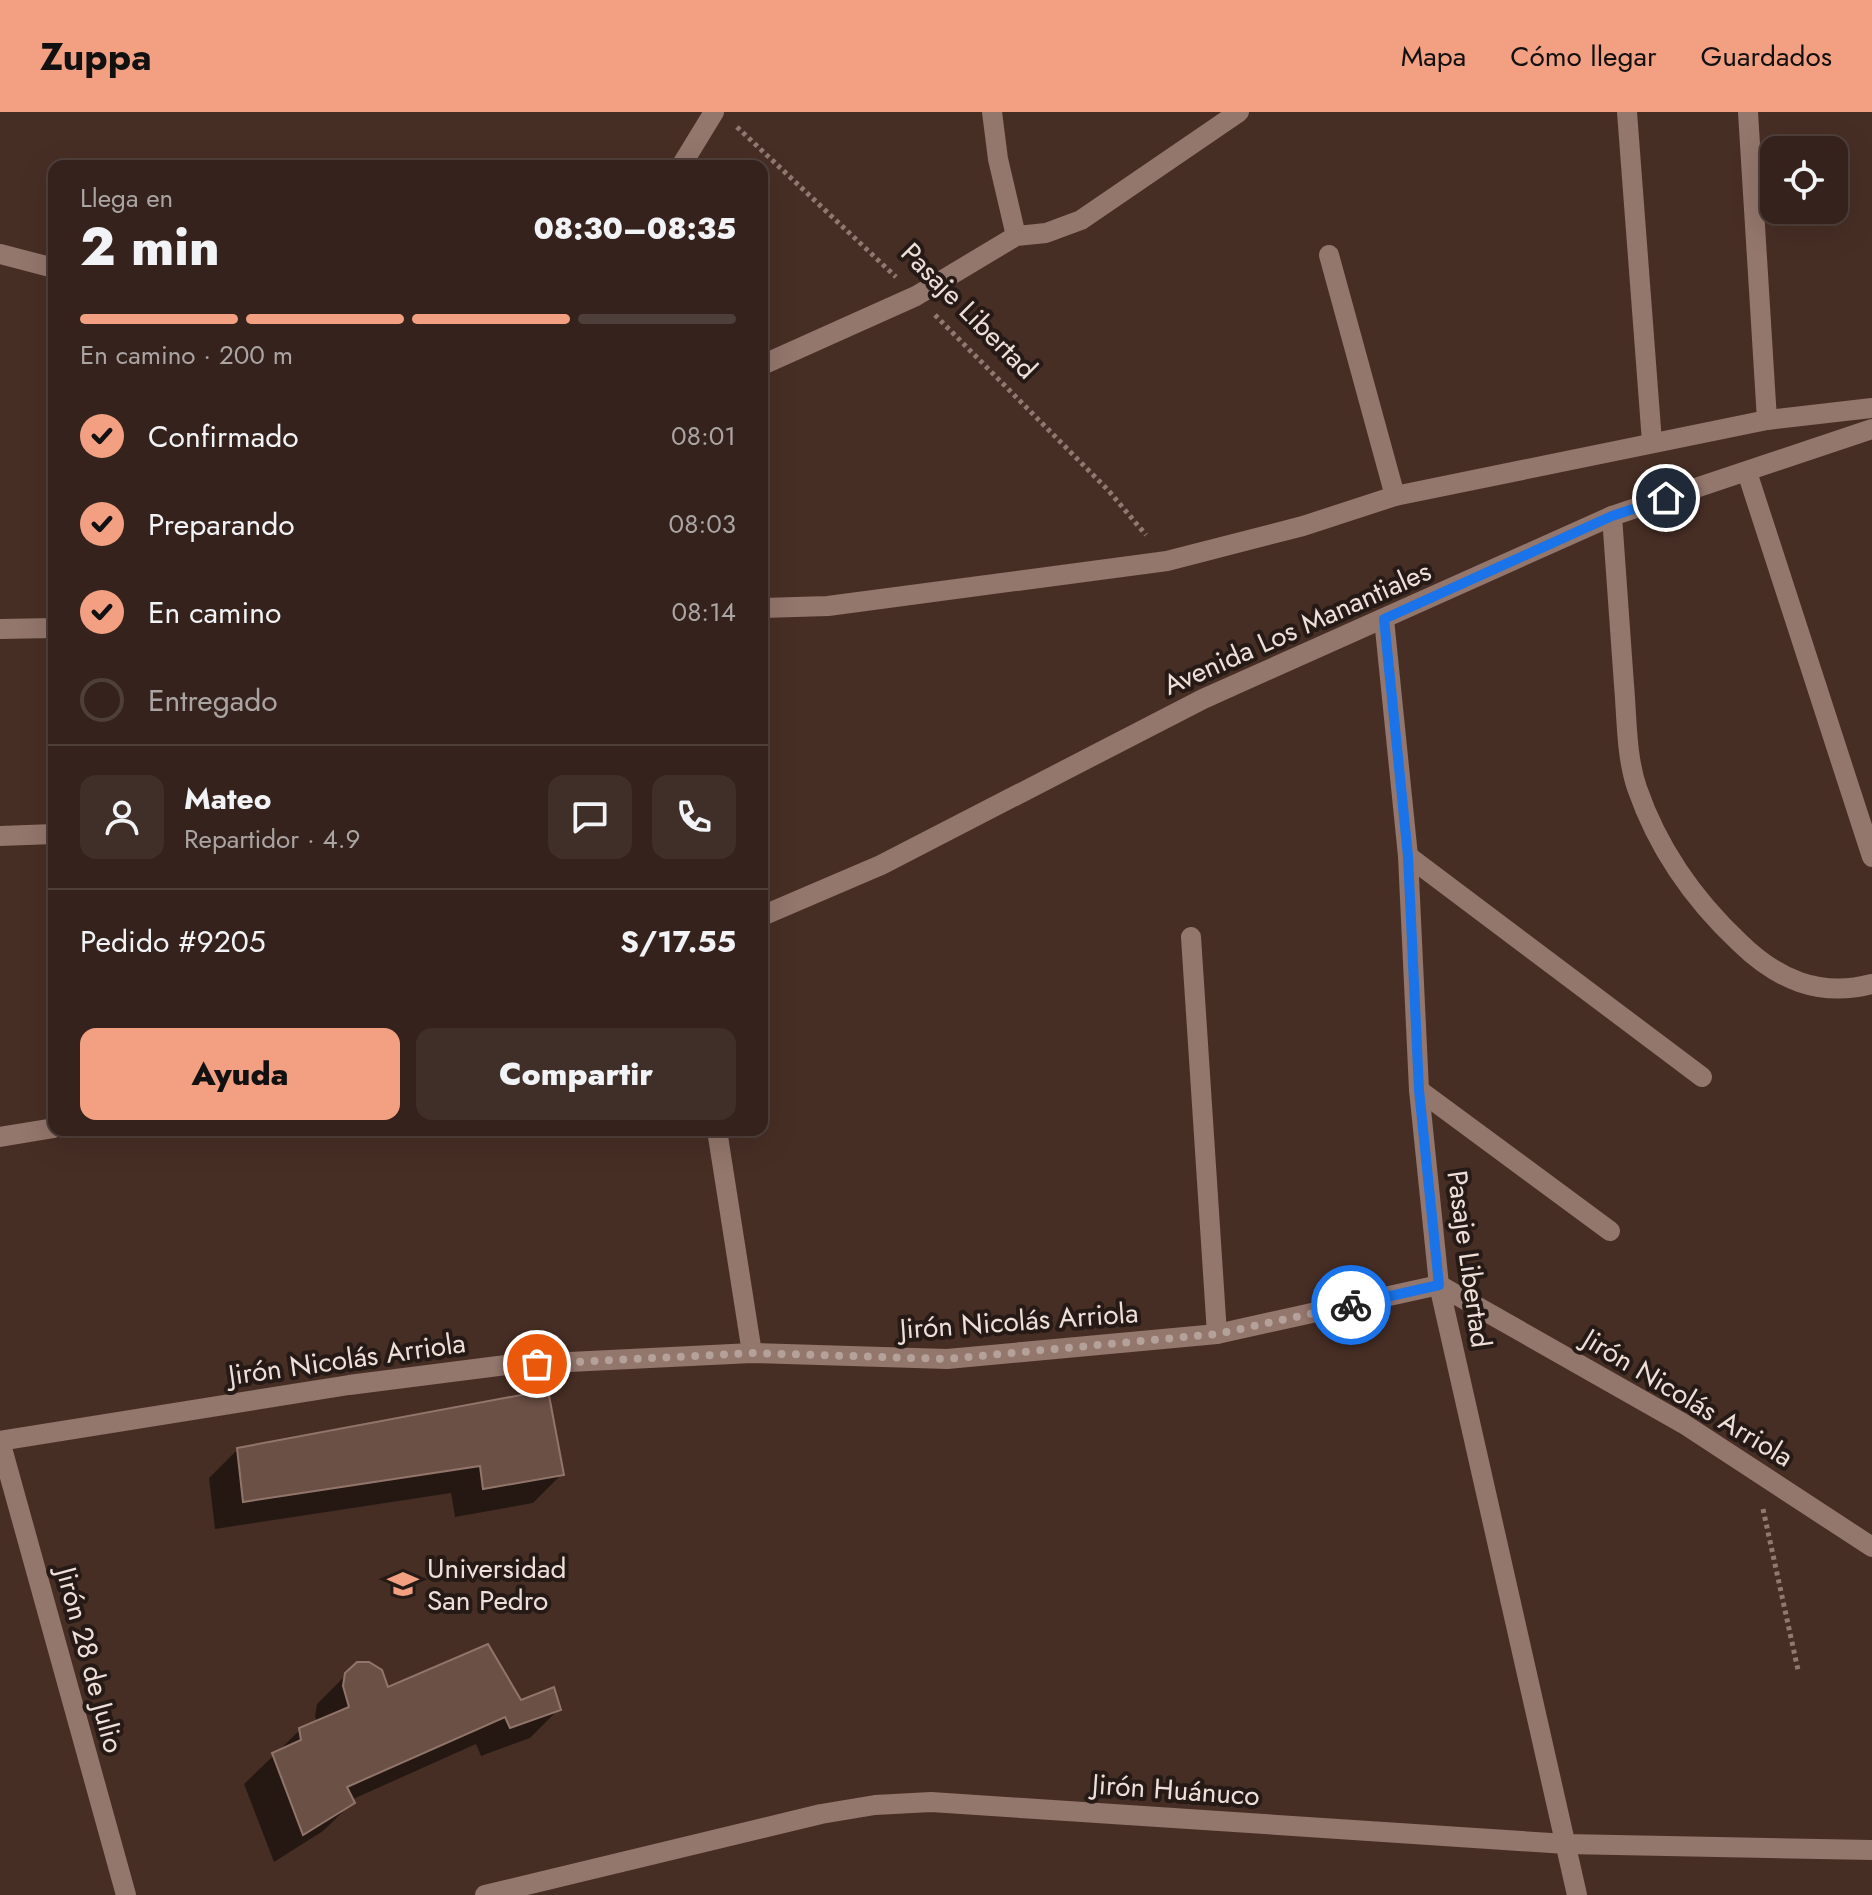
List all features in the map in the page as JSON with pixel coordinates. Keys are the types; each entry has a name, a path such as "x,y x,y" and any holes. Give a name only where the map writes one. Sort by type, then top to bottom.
{"street":[{"path":"685,160 714,112"},
{"path":"992,112 998,159 1016,236"},
{"path":"768,362 916,296 1016,236 1046,233 1081,220 1239,112"},
{"path":"1627,112 1652,442"},
{"path":"1748,112 1767,420"},
{"path":"0,254 48,266"},
{"path":"1329,255 1395,496"},
{"path":"768,608 828,606 1167,561 1303,526 1395,496 1767,420 1872,408"},
{"name":"Avenida Los Manantiales","path":"768,913 881,865 1203,699 1612,516 1872,429"},
{"path":"1747,472 1872,857"},
{"path":"1612,516 1630,749 1636,785 1663,848 1707,912 1762,964 1791,981 1824,988 1872,984"},
{"name":"Pasaje Libertad","path":"1384,619 1408,856 1419,1090 1439,1285 1577,1895"},
{"path":"0,629 48,628"},
{"path":"0,836 48,834"},
{"path":"1408,856 1702,1077"},
{"path":"1191,937 1217,1334"},
{"path":"1419,1090 1610,1231"},
{"path":"0,1137 48,1129"},
{"path":"718,1136 752,1353"},
{"name":"Jirón Nicolás Arriola","path":"0,1441 349,1385 491,1367 752,1353 947,1359 1217,1334 1439,1285 1684,1424 1872,1547"},
{"name":"Jirón 28 de Julio","path":"0,1441 126,1895"},
{"name":"Jirón Huánuco","path":"485,1895 821,1814 875,1805 931,1802 1566,1844 1872,1850"}],"path":[{"name":"Pasaje Libertad","path":"732,123 916,296 1108,490 1167,561"},
{"path":"1754,1468 1798,1670"}],"building":[{"path":"548,1390 564,1475 483,1489 480,1466 243,1502 237,1448"},
{"path":"488,1644 521,1700 554,1687 561,1710 510,1728 505,1717 347,1787 355,1803 303,1835 272,1753 301,1740 299,1728 349,1707 343,1686 345,1673 357,1662 369,1662 382,1670 388,1687"}],"way so far":[{"path":"537,1364 752,1353 947,1359 1217,1334 1351,1305"}],"place":[{"name":"Universidad San Pedro","path":"403,1584"}],"route":[{"path":"1351,1305 1439,1285 1419,1090 1408,856 1384,619 1612,516 1666,498"}]}
